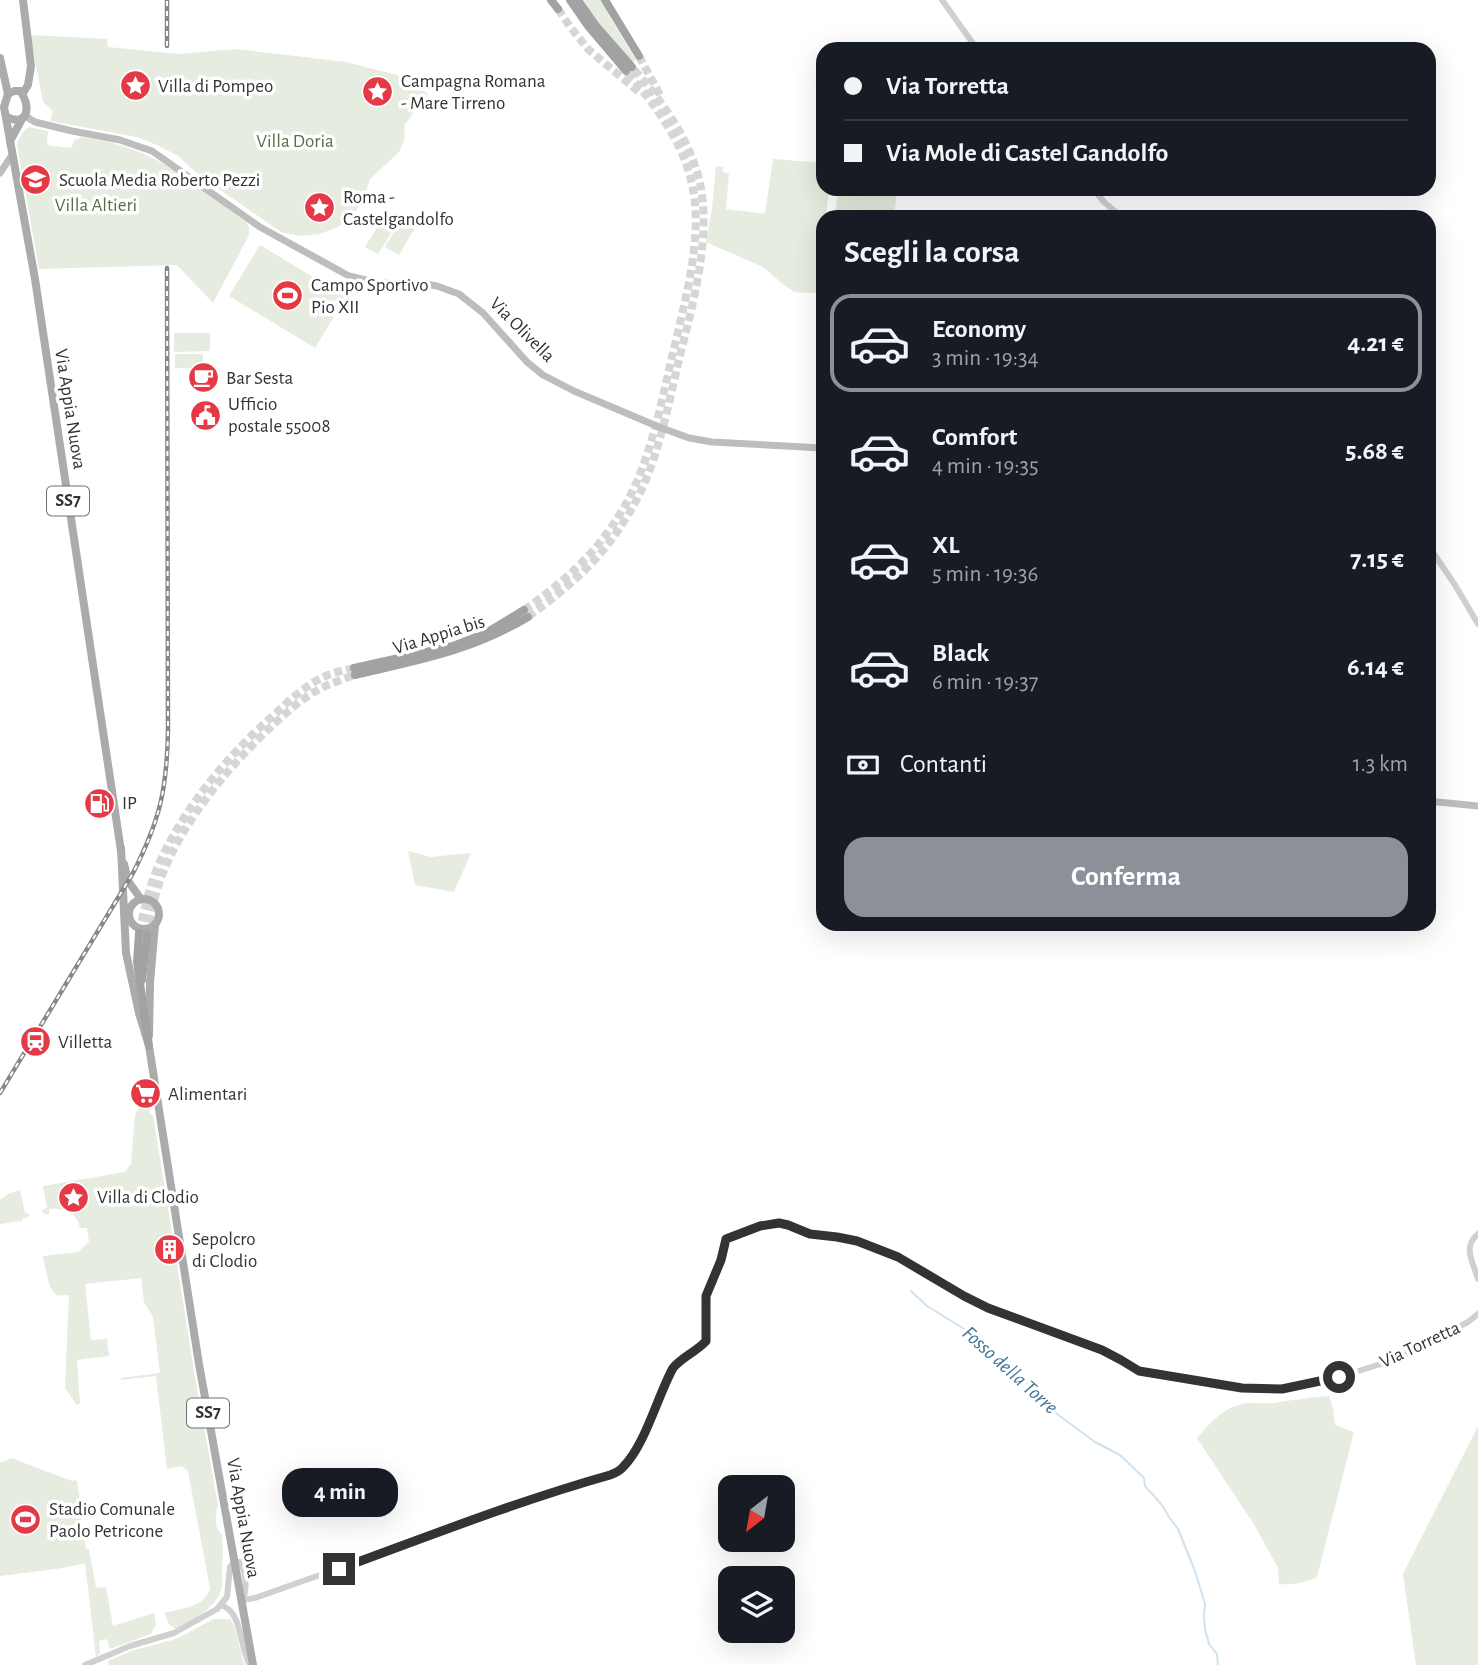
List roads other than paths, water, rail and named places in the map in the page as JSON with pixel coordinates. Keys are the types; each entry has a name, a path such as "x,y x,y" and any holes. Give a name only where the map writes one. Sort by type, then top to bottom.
{"highway":[{"path":"551,0 558,9"},
{"path":"605,0 639,56"},
{"path":"575,2 629,69"},
{"name":"Via Appia bis","path":"355,671 455,651 526,613"},
{"path":"143,934 137,962 149,1046"}],"main road":[{"path":"23,0 32,66 23,93"},
{"path":"0,58 8,94 2,108 7,117 16,120 23,118"},
{"path":"8,94 18,90 23,93 27,103 23,118 10,142"},
{"name":"Via Appia Nuova","path":"7,117 35,279 121,848 128,881 141,899"},
{"name":"Via Olivella","path":"23,118 120,140 152,151 260,227 349,276 379,283 420,283 458,294 484,313 527,362 547,377 667,430 712,442 816,448"},
{"path":"0,173 12,155"},
{"path":"1436,802 1478,806"},
{"name":"Via Appia Nuova","path":"121,848 122,901 128,966 149,1046 199,1364 242,1600 251,1665"},
{"path":"122,901 130,919 143,929 155,925 160,916 157,905 149,899 133,903 129,911 130,919 128,966"},
{"name":"Via Appia Nuova","path":"149,1046 150,982 155,925"}],"street":[{"path":"942,0 972,42"},
{"path":"1099,196 1114,210"},
{"path":"1436,557 1478,624"},
{"name":"Via Torretta","path":"242,1600 260,1597 510,1506 610,1475 621,1469 638,1443 673,1368 677,1362 706,1341 706,1296 721,1260 726,1239 760,1226 779,1223 810,1234 857,1241 905,1261 976,1302 1102,1350 1139,1371 1242,1388 1288,1388 1381,1365 1464,1324 1478,1314"},
{"path":"1478,1234 1470,1242 1469,1249 1478,1279"},
{"path":"85,1665 130,1646 174,1633 219,1607 229,1592 230,1566 235,1561"},
{"path":"219,1607 228,1608 234,1616 244,1654 251,1665"}],"waterway":[{"name":"Fosso della Torre","path":"911,1291 927,1306 979,1338 995,1362 1013,1371 1015,1377 1022,1379 1048,1399 1057,1414 1095,1442 1120,1455 1144,1478 1145,1486 1178,1529 1195,1571 1205,1604 1205,1629 1209,1644 1217,1654 1218,1665"}],"tunnel":[{"path":"558,9 589,50 639,92"},
{"path":"639,56 660,95"},
{"path":"528,617 596,559 618,531 638,498 659,442 695,294 704,221 698,175 687,145 671,117 632,67"},
{"path":"524,610 587,557 629,499 645,460 657,419 691,271 696,226 692,184 687,168 666,124 626,71"},
{"path":"139,933 149,890 169,844 194,803 224,764 300,692 328,675 354,668"},
{"path":"147,935 158,888 172,853 196,812 226,774 274,724 306,697 355,675"}],"railway":[{"path":"167,0 167,46"},
{"path":"0,1093 133,873 150,837 164,787 168,730 167,268"}],"place":[{"name":"Villa di Pompeo","path":"135,86"},
{"name":"Campagna Romana - Mare Tirreno","path":"378,92"},
{"name":"Scuola Media Roberto Pezzi","path":"36,180"},
{"name":"Roma - Castelgandolfo","path":"320,208"},
{"name":"Campo Sportivo Pio XII","path":"288,296"},
{"name":"Bar Sesta","path":"203,378"},
{"name":"Ufficio postale 55008","path":"205,415"},
{"name":"IP","path":"99,803"},
{"name":"Villetta","path":"35,1042"},
{"name":"Alimentari","path":"145,1094"},
{"name":"Villa di Clodio","path":"74,1197"},
{"name":"Sepolcro di Clodio","path":"169,1250"},
{"name":"Stadio Comunale Paolo Petricone","path":"26,1520"}],"park label":[{"name":"Villa Doria","path":"295,141"},
{"name":"Villa Altieri","path":"96,205"}]}
